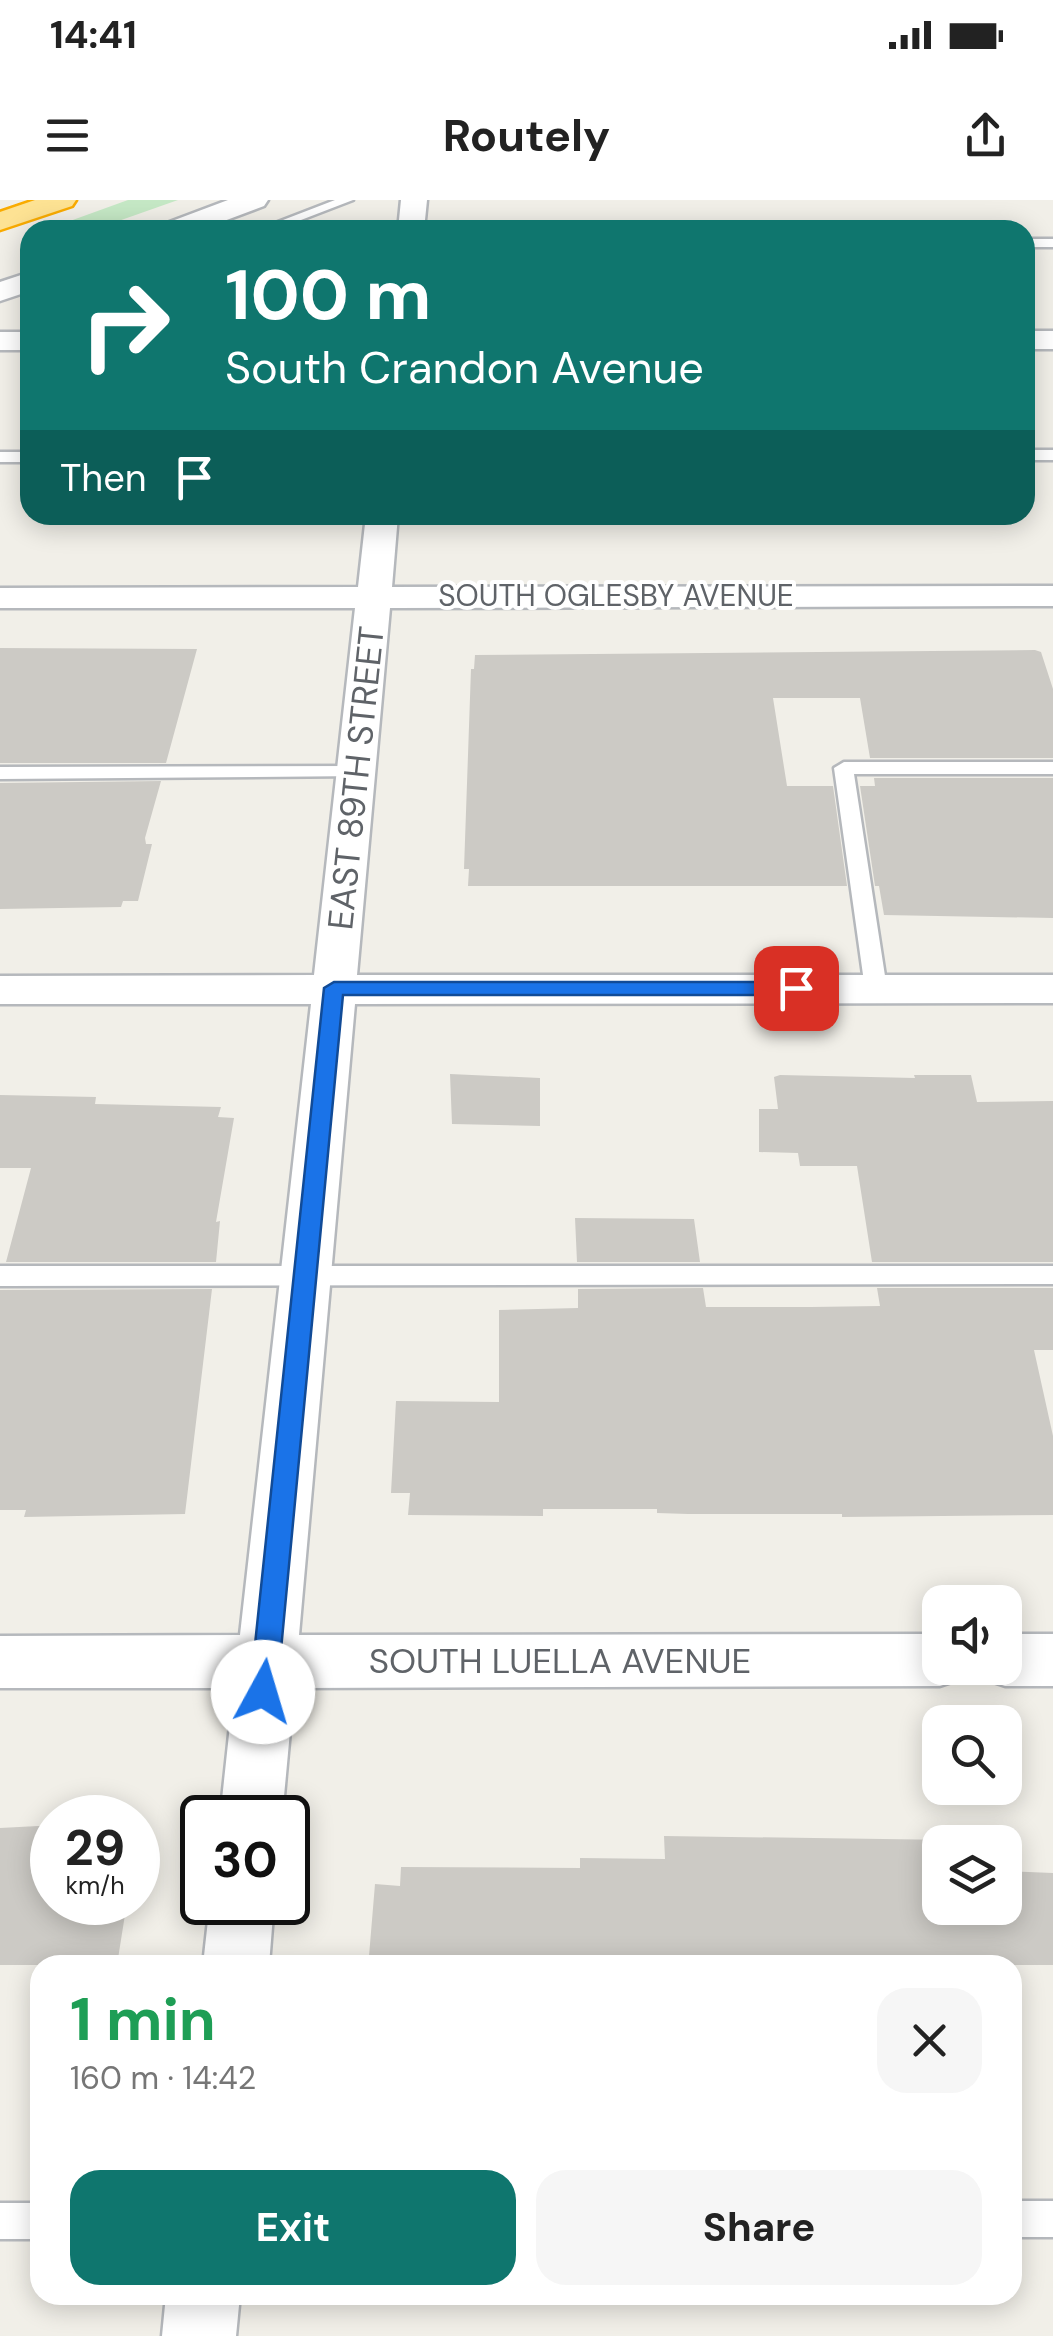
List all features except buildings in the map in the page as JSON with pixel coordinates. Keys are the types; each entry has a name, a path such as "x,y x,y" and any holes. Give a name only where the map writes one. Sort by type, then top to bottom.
{"highway":[{"path":"0,213 50,203"},
{"path":"0,223 50,203"}],"street":[{"path":"201,220 254,200"},
{"name":"EAST 89TH STREET","path":"253,1795 381,525"},
{"name":"SOUTH OGLESBY AVENUE","path":"0,598 1053,596"},
{"path":"0,990 1053,988"},
{"name":"SOUTH LUELLA AVENUE","path":"0,1662 922,1660"},
{"path":"1022,1660 1053,1660"},
{"path":"237,1955 240,1925"},
{"path":"199,2336 202,2305"}],"lane":[{"path":"291,220 347,200"},
{"path":"876,988 844,768 1053,768"},
{"path":"0,773 356,772"},
{"path":"0,1276 1053,1275"},
{"path":"1022,2219 1053,2219"},
{"path":"0,2221 30,2221"}],"green space":[{"path":"128,200 178,200 121,220 73,220"}],"route":[{"path":"263,1692 334,988 796,988"}]}
